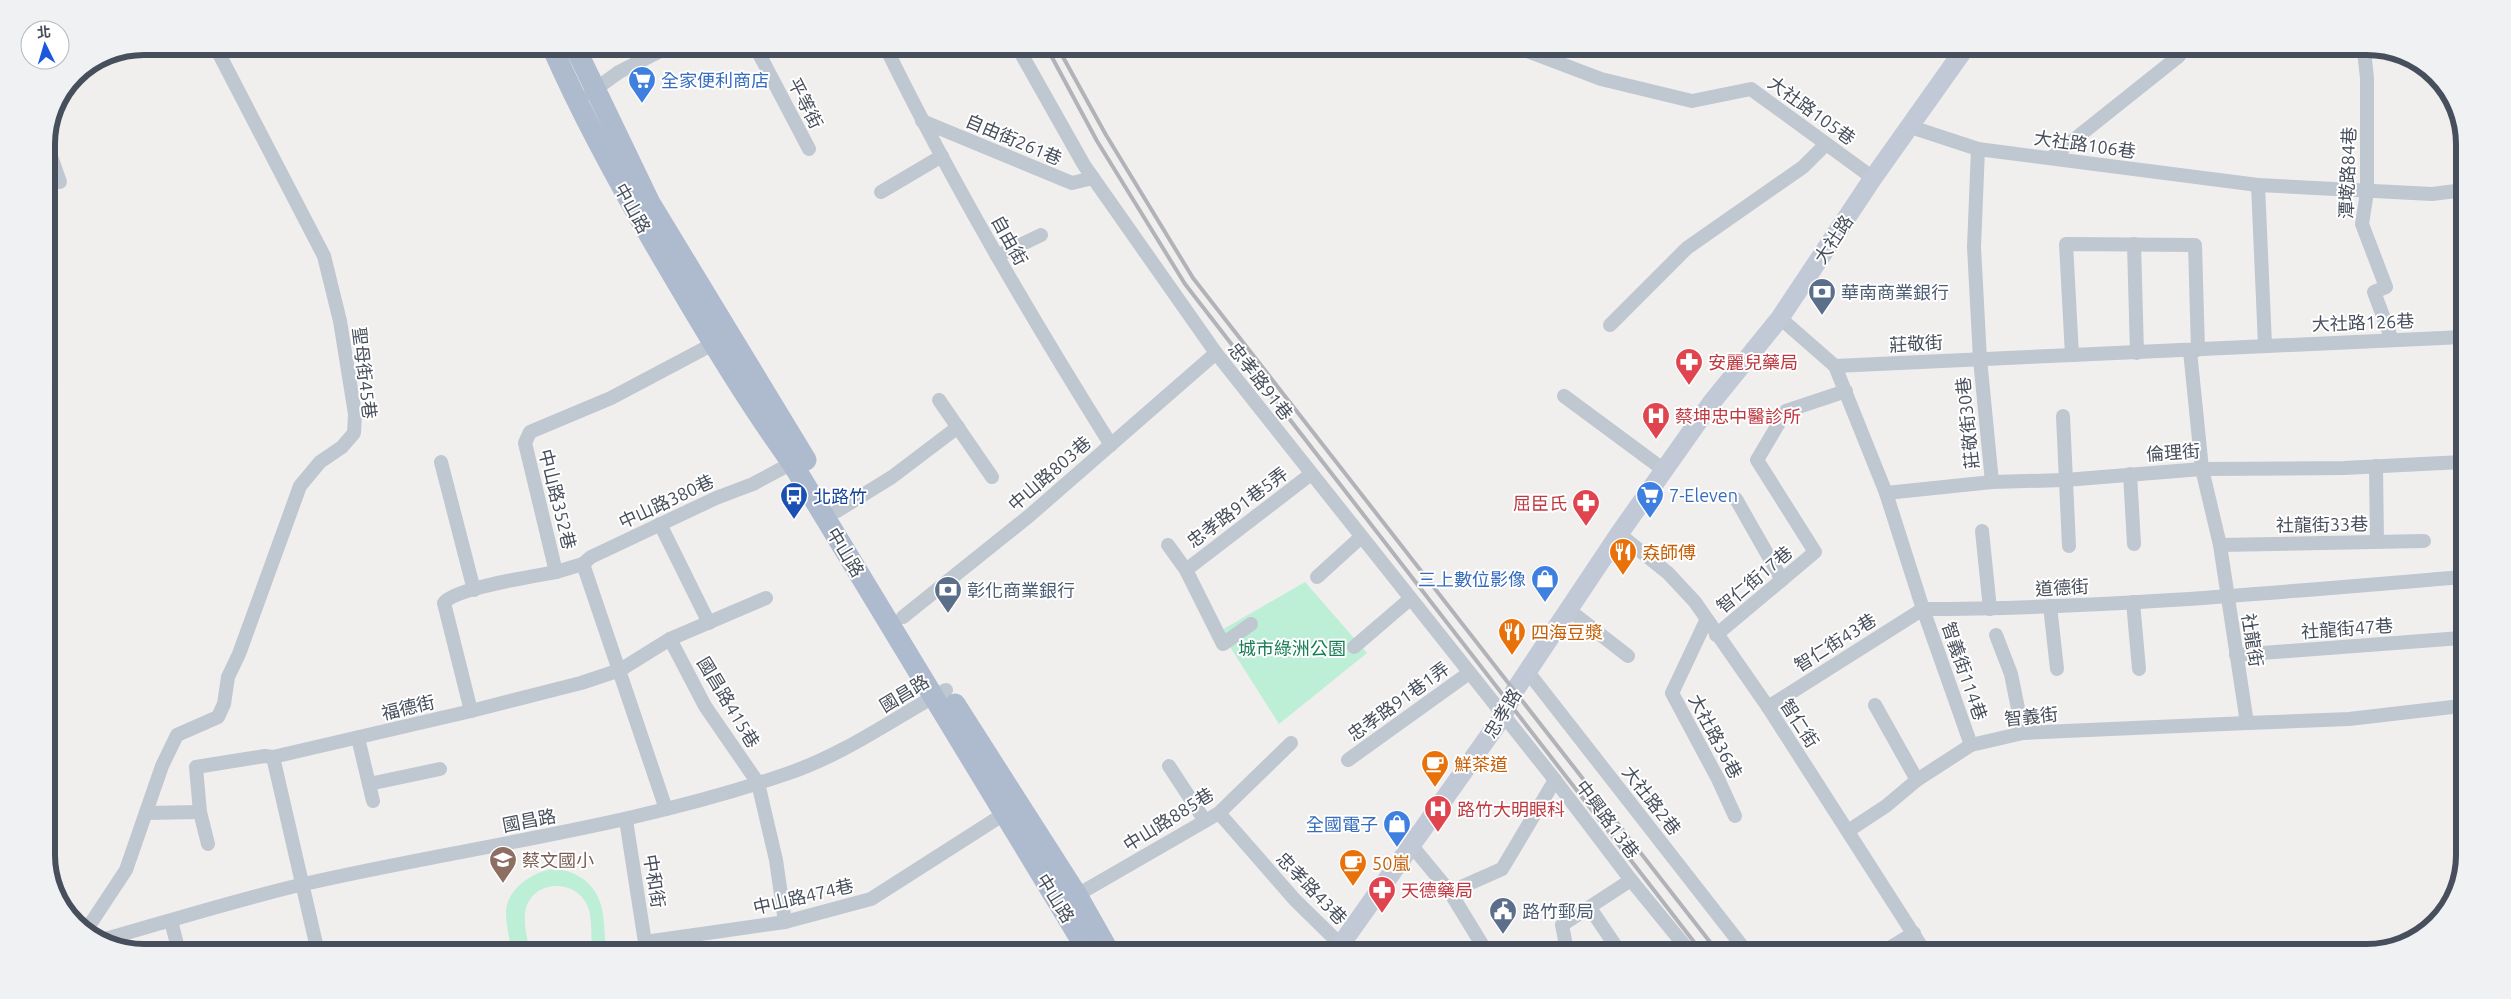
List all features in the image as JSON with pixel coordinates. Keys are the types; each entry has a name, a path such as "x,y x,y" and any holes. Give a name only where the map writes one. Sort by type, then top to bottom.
{"main road":[{"name":"中山路","path":"556,55 576,101 636,214 748,402 792,463 940,693 1077,895 1105,944"},
{"name":"中山路","path":"579,55 650,203 903,617 940,693 1004,814 1083,944"}],"street":[{"name":"聖母街45巷","path":"147,813 162,766 177,736 218,718 224,704 228,677 239,654 300,486 320,462 342,447 354,433 355,414 340,321 324,256 220,55"},
{"path":"576,101 619,72 654,55"},
{"name":"平等街","path":"760,55 809,149"},
{"name":"自由街","path":"889,55 922,121 1030,317 1111,445"},
{"name":"忠孝路91巷","path":"1022,55 1093,178 1216,354 1503,716"},
{"name":"大社路105巷","path":"1536,55 1601,79 1692,101 1751,89 1873,178"},
{"name":"大社路","path":"1528,672 1619,534 1712,402 1780,318 1873,178 1911,127 1960,55"},
{"name":"潭墘路84巷","path":"2364,55 2367,78 2367,192 2362,224 2386,287 2374,292 2392,340"},
{"path":"2051,158 2179,56"},
{"name":"自由街261巷","path":"922,121 1072,183 1093,178"},
{"name":"大社路106巷","path":"1911,127 1978,149 2051,158 2075,163 2258,185 2432,194 2456,191"},
{"path":"1610,326 1687,248 1803,167 1826,144"},
{"name":"莊敬街30巷","path":"1978,149 1974,247 1980,359 1992,482"},
{"path":"882,192 942,156"},
{"path":"55,168 60,182"},
{"path":"2258,185 2265,345"},
{"path":"997,256 1041,235"},
{"path":"2072,355 2066,244 2195,245 2194,350"},
{"path":"2134,244 2137,353"},
{"path":"1780,318 1835,366 1886,493 1923,609"},
{"name":"大社路126巷","path":"2072,355 2456,337"},
{"name":"中山路352巷","path":"471,711 444,603 448,598 474,590 556,572 525,443 526,437 530,432 611,398 713,344"},
{"name":"社龍街","path":"2194,350 2202,468 2220,545 2247,723"},
{"name":"中山路803巷","path":"903,617 1029,516 1216,354"},
{"name":"莊敬街","path":"1835,366 2072,355"},
{"name":"智仁街17巷","path":"1716,635 1815,552 1757,460 1786,411 1846,391"},
{"path":"1564,396 1664,470"},
{"path":"938,400 992,477"},
{"path":"2063,416 2069,546"},
{"path":"838,511 892,477 958,427"},
{"path":"441,462 474,590"},
{"name":"倫理街","path":"1886,493 1992,482 2065,480 2202,468 2376,466 2456,462"},
{"name":"中山路380巷","path":"556,572 583,564 591,557 660,524 753,484 792,463"},
{"path":"2376,466 2377,541"},
{"name":"忠孝路91巷5弄","path":"1186,570 1311,474"},
{"path":"2130,474 2134,544"},
{"path":"1736,499 1782,580"},
{"path":"660,524 709,623"},
{"path":"1982,531 1990,609"},
{"name":"智仁街","path":"1619,534 1668,573 1695,602 1706,621 1768,707 1920,944"},
{"path":"1317,577 1361,537"},
{"name":"社龍街33巷","path":"2220,545 2424,541"},
{"name":"忠孝路91巷5弄","path":"1168,545 1186,570 1223,644 1251,624"},
{"path":"583,564 666,809"},
{"name":"道德街","path":"1923,609 1990,609 2227,597 2456,578"},
{"name":"福德街","path":"200,812 196,767 265,756 274,757 471,711 581,682 620,670 670,639 766,598"},
{"path":"1354,647 1410,599"},
{"path":"2133,602 2139,669"},
{"path":"2050,606 2057,669"},
{"name":"智仁街43巷","path":"1768,707 1923,609"},
{"name":"智義街114巷","path":"1923,609 1971,745"},
{"path":"1569,610 1628,656"},
{"name":"大社路36巷","path":"1706,621 1672,694 1718,779 1734,816"},
{"path":"1996,635 2012,674 2023,733"},
{"name":"社龍街47巷","path":"2236,656 2456,638"},
{"name":"國昌路415巷","path":"670,639 705,706 758,783"},
{"name":"忠孝路","path":"1341,944 1503,716 1515,690 1528,672"},
{"name":"大社路2巷","path":"1528,672 1741,944"},
{"name":"忠孝路91巷1弄","path":"1348,760 1469,673"},
{"name":"國昌路","path":"111,937 303,884 626,820 758,783 791,772 881,729 940,693"},
{"path":"1875,705 1917,780"},
{"path":"2247,723 2349,719 2456,707"},
{"name":"中興路13巷","path":"1503,716 1555,780 1631,880 1562,925 1563,944"},
{"name":"智義街","path":"1848,831 1886,806 1917,780 1971,745 2023,733 2247,723"},
{"path":"358,738 372,801"},
{"name":"中山路885巷","path":"1077,895 1219,814 1291,744"},
{"path":"274,757 316,944"},
{"path":"1168,766 1205,821"},
{"path":"369,784 440,769"},
{"path":"1450,892 1502,868 1555,780"},
{"path":"758,783 776,860 786,922"},
{"path":"89,925 126,870 147,813 200,812 208,844"},
{"name":"中山路474巷","path":"658,944 786,922 871,899 1004,814"},
{"name":"忠孝路43巷","path":"1219,814 1294,900 1336,944"},
{"name":"中和街","path":"626,820 646,944"},
{"path":"1412,846 1450,892 1482,944"},
{"path":"1631,880 1683,944"},
{"path":"1590,908 1614,944"},
{"path":"171,921 177,944"},
{"path":"1897,944 1914,934"}],"green space":[{"name":"城市綠洲公園","path":"1305,582 1367,653 1279,724 1220,631"},
{"path":"552,869 567,871 587,882 597,895 602,907 606,944 592,944 590,915 584,899 565,887 555,886 544,888 528,902 525,918 528,944 510,944 507,926 507,904 515,889 528,878"}],"railway":[{"path":"1051,55 1097,141 1185,284 1696,944"},
{"path":"1062,55 1106,135 1193,278 1712,944"}],"place":[{"name":"全家便利商店","path":"642,104"},
{"name":"華南商業銀行","path":"1822,316"},
{"name":"安麗兒藥局","path":"1689,386"},
{"name":"蔡坤忠中醫診所","path":"1656,440"},
{"name":"7-Eleven","path":"1650,519"},
{"name":"北路竹","path":"794,520"},
{"name":"屈臣氏","path":"1586,527"},
{"name":"𡘙師傅","path":"1623,576"},
{"name":"三上數位影像","path":"1545,603"},
{"name":"彰化商業銀行","path":"948,614"},
{"name":"四海豆漿","path":"1512,656"},
{"name":"鮮茶道","path":"1435,788"},
{"name":"路竹大明眼科","path":"1438,833"},
{"name":"全國電子","path":"1397,848"},
{"name":"蔡文國小","path":"503,884"},
{"name":"50嵐","path":"1353,887"},
{"name":"天德藥局","path":"1382,914"},
{"name":"路竹郵局","path":"1503,935"}]}
